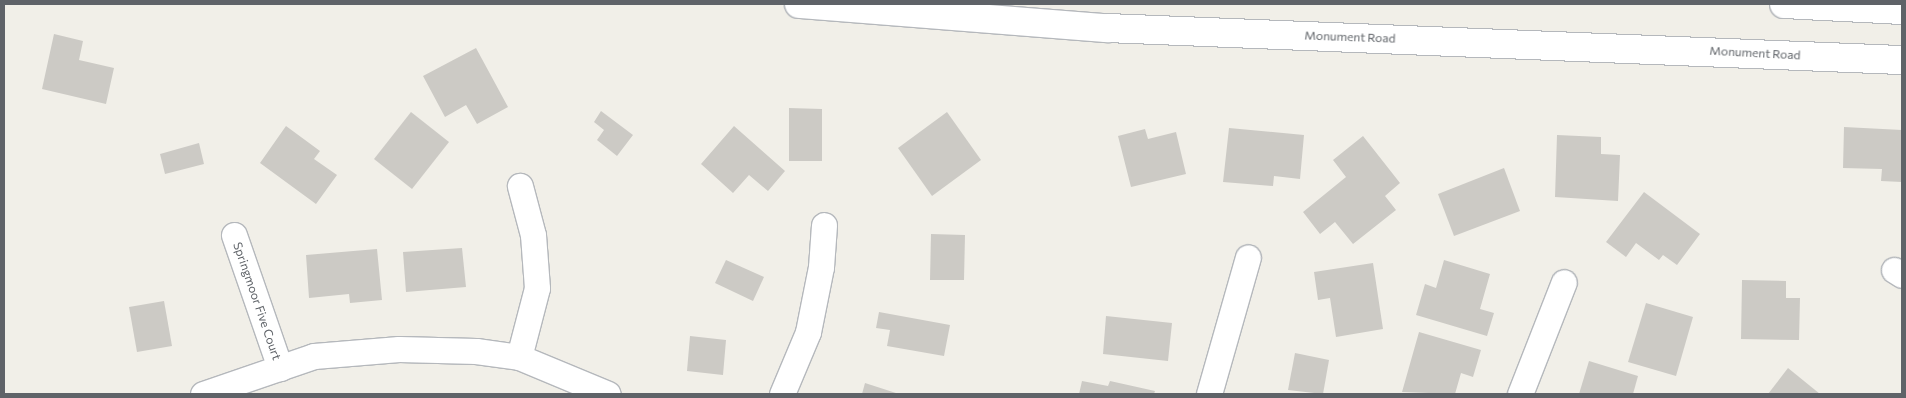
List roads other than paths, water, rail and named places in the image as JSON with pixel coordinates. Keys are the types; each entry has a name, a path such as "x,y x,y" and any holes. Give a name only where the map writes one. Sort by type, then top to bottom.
{"street":[{"name":"Monument Road","path":"799,4 1116,28 1902,60"},
{"path":"1784,4 1902,10"},
{"path":"519,357 537,288 533,235 520,186"},
{"path":"782,394 808,332 821,267 824,224"},
{"name":"Springmoor Five Court","path":"234,235 280,368"},
{"path":"1209,394 1248,257"},
{"path":"1520,394 1564,282"},
{"path":"202,394 314,356 399,349 476,350 519,357 608,394"}]}
